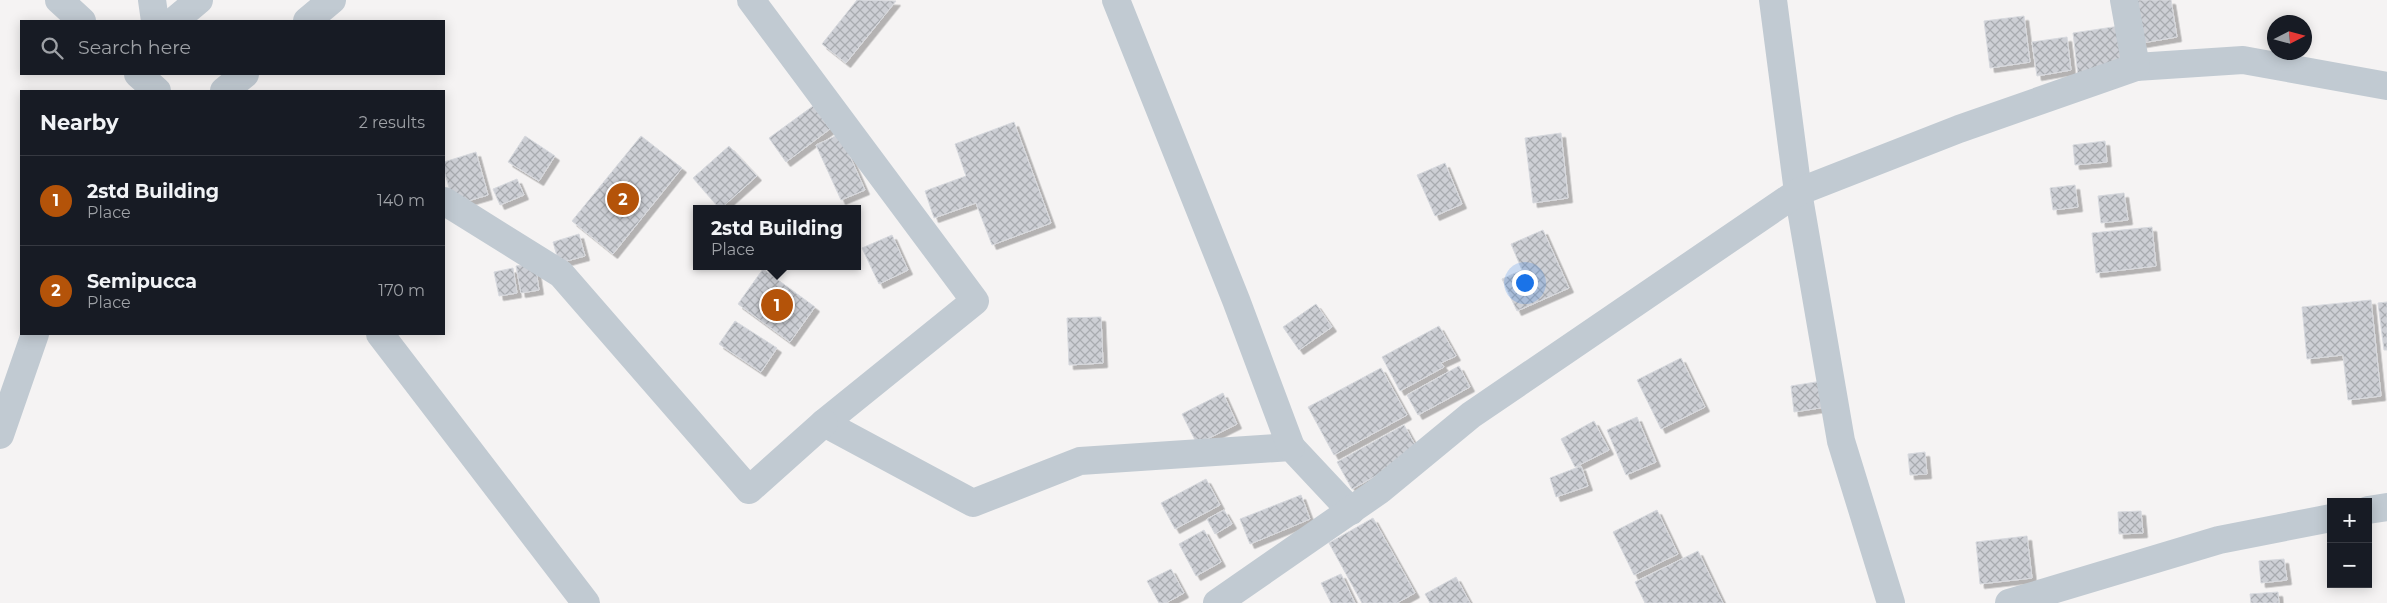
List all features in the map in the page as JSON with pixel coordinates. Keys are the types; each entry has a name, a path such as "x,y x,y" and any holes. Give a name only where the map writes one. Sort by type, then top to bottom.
{"street":[{"path":"59,0 81,20"},
{"path":"152,0 155,20"},
{"path":"175,20 199,0"},
{"path":"308,20 332,0"},
{"path":"445,202 561,274 749,490 824,423 975,301 751,0"},
{"path":"1116,0 1236,300 1291,447 1351,510"},
{"path":"1773,0 1798,192 1841,441 1891,603"},
{"path":"2124,0 2136,67"},
{"path":"1218,603 1380,490 1471,415 1798,192 1959,129 2136,67 2243,60 2387,86"},
{"path":"139,75 156,90"},
{"path":"163,75 165,90"},
{"path":"225,90 244,75"},
{"path":"0,434 35,335"},
{"path":"381,335 586,603"},
{"path":"824,423 973,502 1080,461 1291,447"},
{"path":"2372,509 2387,507"},
{"path":"2009,603 2218,540 2327,519"}],"building":[{"path":"857,0 896,1 846,63 822,44"},
{"path":"2129,0 2171,0 2177,37 2136,44"},
{"path":"2024,16 2030,62 1990,68 1984,21"},
{"path":"2120,26 2126,68 2078,75 2073,33"},
{"path":"2067,37 2071,70 2037,76 2032,42"},
{"path":"813,106 830,129 786,162 769,138"},
{"path":"1014,122 1051,223 992,245 976,203 934,218 925,191 966,176 955,144"},
{"path":"1561,133 1568,198 1533,203 1525,138"},
{"path":"840,134 865,190 841,200 816,145"},
{"path":"525,136 555,156 539,181 508,162"},
{"path":"641,136 682,168 613,254 572,221"},
{"path":"2105,141 2107,162 2075,165 2073,145"},
{"path":"729,146 757,176 724,205 717,205 693,178"},
{"path":"476,152 488,195 454,205 445,174 445,162"},
{"path":"1445,163 1462,204 1435,216 1417,175"},
{"path":"517,179 524,195 500,205 493,189"},
{"path":"2075,185 2078,207 2053,210 2050,188"},
{"path":"2124,193 2128,220 2101,223 2098,196"},
{"path":"2152,227 2156,266 2096,273 2092,233"},
{"path":"1543,230 1569,288 1517,311 1502,279 1522,270 1511,244"},
{"path":"579,234 585,256 559,263 553,242"},
{"path":"892,235 908,270 879,284 862,248"},
{"path":"535,263 539,290 521,293 516,266"},
{"path":"513,268 517,293 499,296 494,272"},
{"path":"762,270 764,270 815,307 790,342 738,304"},
{"path":"2371,300 2381,396 2348,400 2343,355 2307,359 2302,307"},
{"path":"2387,302 2387,350 2384,350 2378,303"},
{"path":"1316,304 1332,327 1299,350 1283,327"},
{"path":"1101,317 1103,363 1069,365 1067,318"},
{"path":"735,321 777,348 761,372 719,344"},
{"path":"1439,326 1456,356 1441,363 1444,367 1400,391 1382,357"},
{"path":"1681,358 1705,407 1661,429 1637,380"},
{"path":"1459,366 1470,387 1418,415 1407,395"},
{"path":"1381,368 1407,415 1334,455 1308,407"},
{"path":"1822,381 1826,407 1794,412 1791,386"},
{"path":"1223,393 1237,424 1197,444 1182,414"},
{"path":"1637,417 1656,462 1626,475 1607,430"},
{"path":"1594,421 1609,450 1575,467 1561,439"},
{"path":"1404,425 1419,452 1352,489 1337,462"},
{"path":"1925,452 1927,474 1910,475 1908,454"},
{"path":"1581,466 1588,486 1556,497 1550,478"},
{"path":"1206,479 1220,505 1175,529 1161,503"},
{"path":"1301,495 1310,519 1250,544 1240,519"},
{"path":"1224,510 1232,524 1215,534 1207,519"},
{"path":"1657,510 1678,554 1634,575 1613,532"},
{"path":"2141,511 2143,533 2119,534 2118,512"},
{"path":"1373,518 1415,593 1397,603 1362,603 1329,543"},
{"path":"1204,530 1221,562 1196,576 1179,544"},
{"path":"2027,536 2032,578 1980,584 1976,542"},
{"path":"1698,551 1723,603 1645,603 1635,582"},
{"path":"2284,559 2287,580 2261,583 2259,561"},
{"path":"1171,569 1184,593 1166,603 1159,603 1147,581"},
{"path":"1341,574 1355,603 1331,603 1321,583"},
{"path":"1456,577 1470,603 1430,603 1425,594"},
{"path":"2278,592 2279,603 2251,603 2250,594"}],"place":[{"name":"Semipucca","path":"623,199"},
{"name":"2std Building","path":"777,305"}]}
